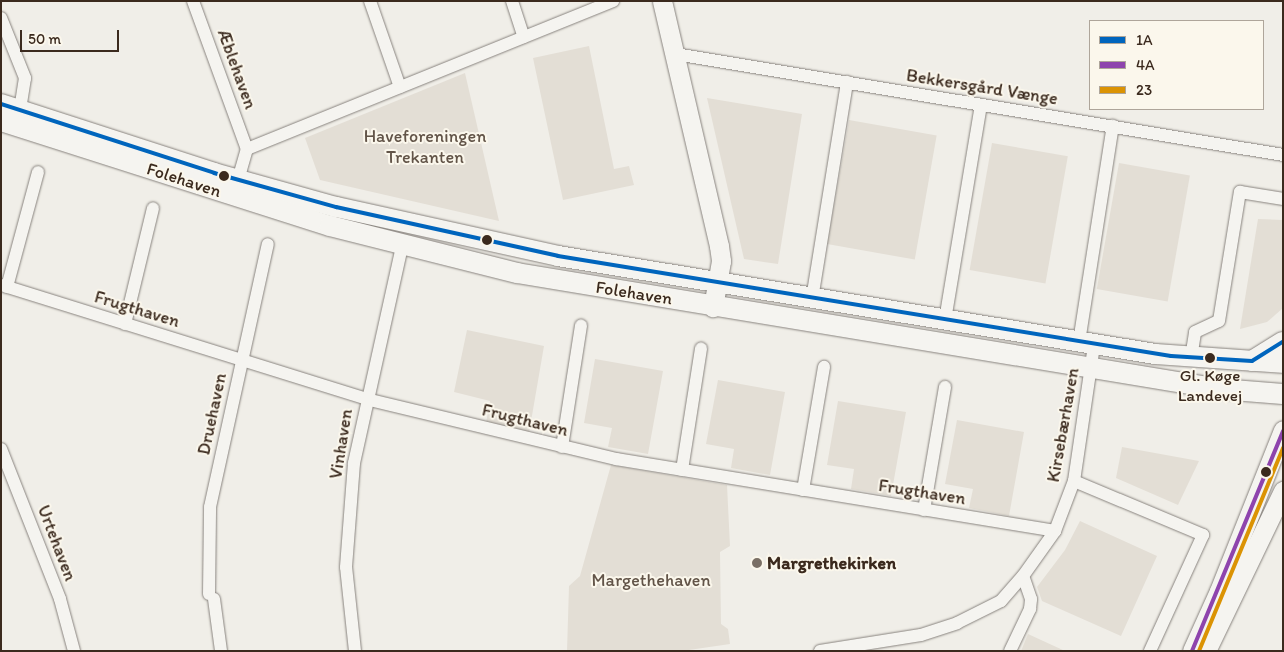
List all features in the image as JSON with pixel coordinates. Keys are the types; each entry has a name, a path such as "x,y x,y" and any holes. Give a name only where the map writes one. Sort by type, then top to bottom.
{"main road":[{"path":"662,1 676,54 719,246 721,261 714,307"},
{"name":"Folehaven","path":"10,107 238,180 459,235 717,283 1086,344 1191,358 1283,363"},
{"name":"Folehaven","path":"1,121 276,210 402,246 518,273 714,307 1146,376 1220,390 1283,394"},
{"path":"1252,362 1283,342"},
{"path":"1146,376 1193,373 1283,382"},
{"path":"1192,651 1219,591 1283,430"},
{"path":"1206,651 1283,491"}],"street":[{"name":"Æblehaven","path":"193,1 247,149"},
{"path":"370,1 400,87"},
{"path":"512,1 524,37"},
{"path":"238,180 247,149 613,1"},
{"path":"1,18 26,78 10,107"},
{"name":"Bekkersgård Vænge","path":"676,54 1283,155"},
{"path":"812,299 847,82"},
{"path":"946,320 981,104"},
{"path":"1086,344 1113,126"},
{"path":"4,286 38,172"},
{"path":"1191,358 1195,332 1219,321 1240,192 1283,199"},
{"name":"Folehaven","path":"125,324 153,208"},
{"name":"Druehaven","path":"221,651 211,596 210,507 268,244"},
{"name":"Vinhaven","path":"355,651 346,567 354,463 366,399 402,246"},
{"name":"Frugthaven","path":"4,286 366,399 562,447 682,470 1054,531"},
{"path":"562,447 582,325"},
{"name":"Kirsebærhaven","path":"820,651 921,635 957,623 1001,601 1023,576 1054,531 1074,481 1090,368 1086,344"},
{"path":"682,470 701,348"},
{"path":"803,490 824,367"},
{"path":"924,510 945,388"},
{"name":"Urtehaven","path":"1,449 60,599 74,651"},
{"path":"1074,481 1203,535 1150,651"},
{"path":"1010,651 1030,608 1031,599 1023,576"}],"green space":[{"path":"589,46 614,169 629,166 634,185 563,200 533,58"},
{"name":"Haveforeningen Trekanten","path":"465,73 499,221 320,180 305,138"},
{"path":"707,98 802,114 778,264 744,259"},
{"path":"849,120 937,135 915,260 827,244"},
{"path":"992,143 1068,156 1045,283 970,270"},
{"path":"1119,163 1190,176 1168,302 1097,289"},
{"path":"1258,219 1283,220 1283,308 1267,322 1240,329"},
{"path":"467,330 544,346 529,433 486,423 490,401 454,392"},
{"path":"595,359 663,371 648,454 608,447 612,428 584,423"},
{"path":"718,380 785,392 770,475 731,468 734,449 706,444"},
{"path":"838,401 906,412 891,496 851,489 854,469 827,465"},
{"path":"957,420 1024,432 1009,516 969,508 973,489 945,484"},
{"path":"1122,447 1199,461 1178,505 1116,478"},
{"name":"Margethehaven","path":"611,465 727,485 730,546 720,552 721,624 728,629 730,644 682,651 567,651 569,586 580,576"},
{"path":"1080,521 1157,556 1121,636 1042,601 1037,587 1065,550"},
{"path":"1028,634 1065,651 1021,651"}],"transit line":[{"name":"1A","path":"1,104 214,173 336,207 558,256 1171,356 1252,361 1283,342"},
{"name":"4A","path":"1192,651 1283,431"},
{"name":"23","path":"1199,651 1283,448"}],"place":[{"name":"Gl. Køge Landevej","path":"1210,358"},
{"name":"Margrethekirken","path":"757,563"}]}
